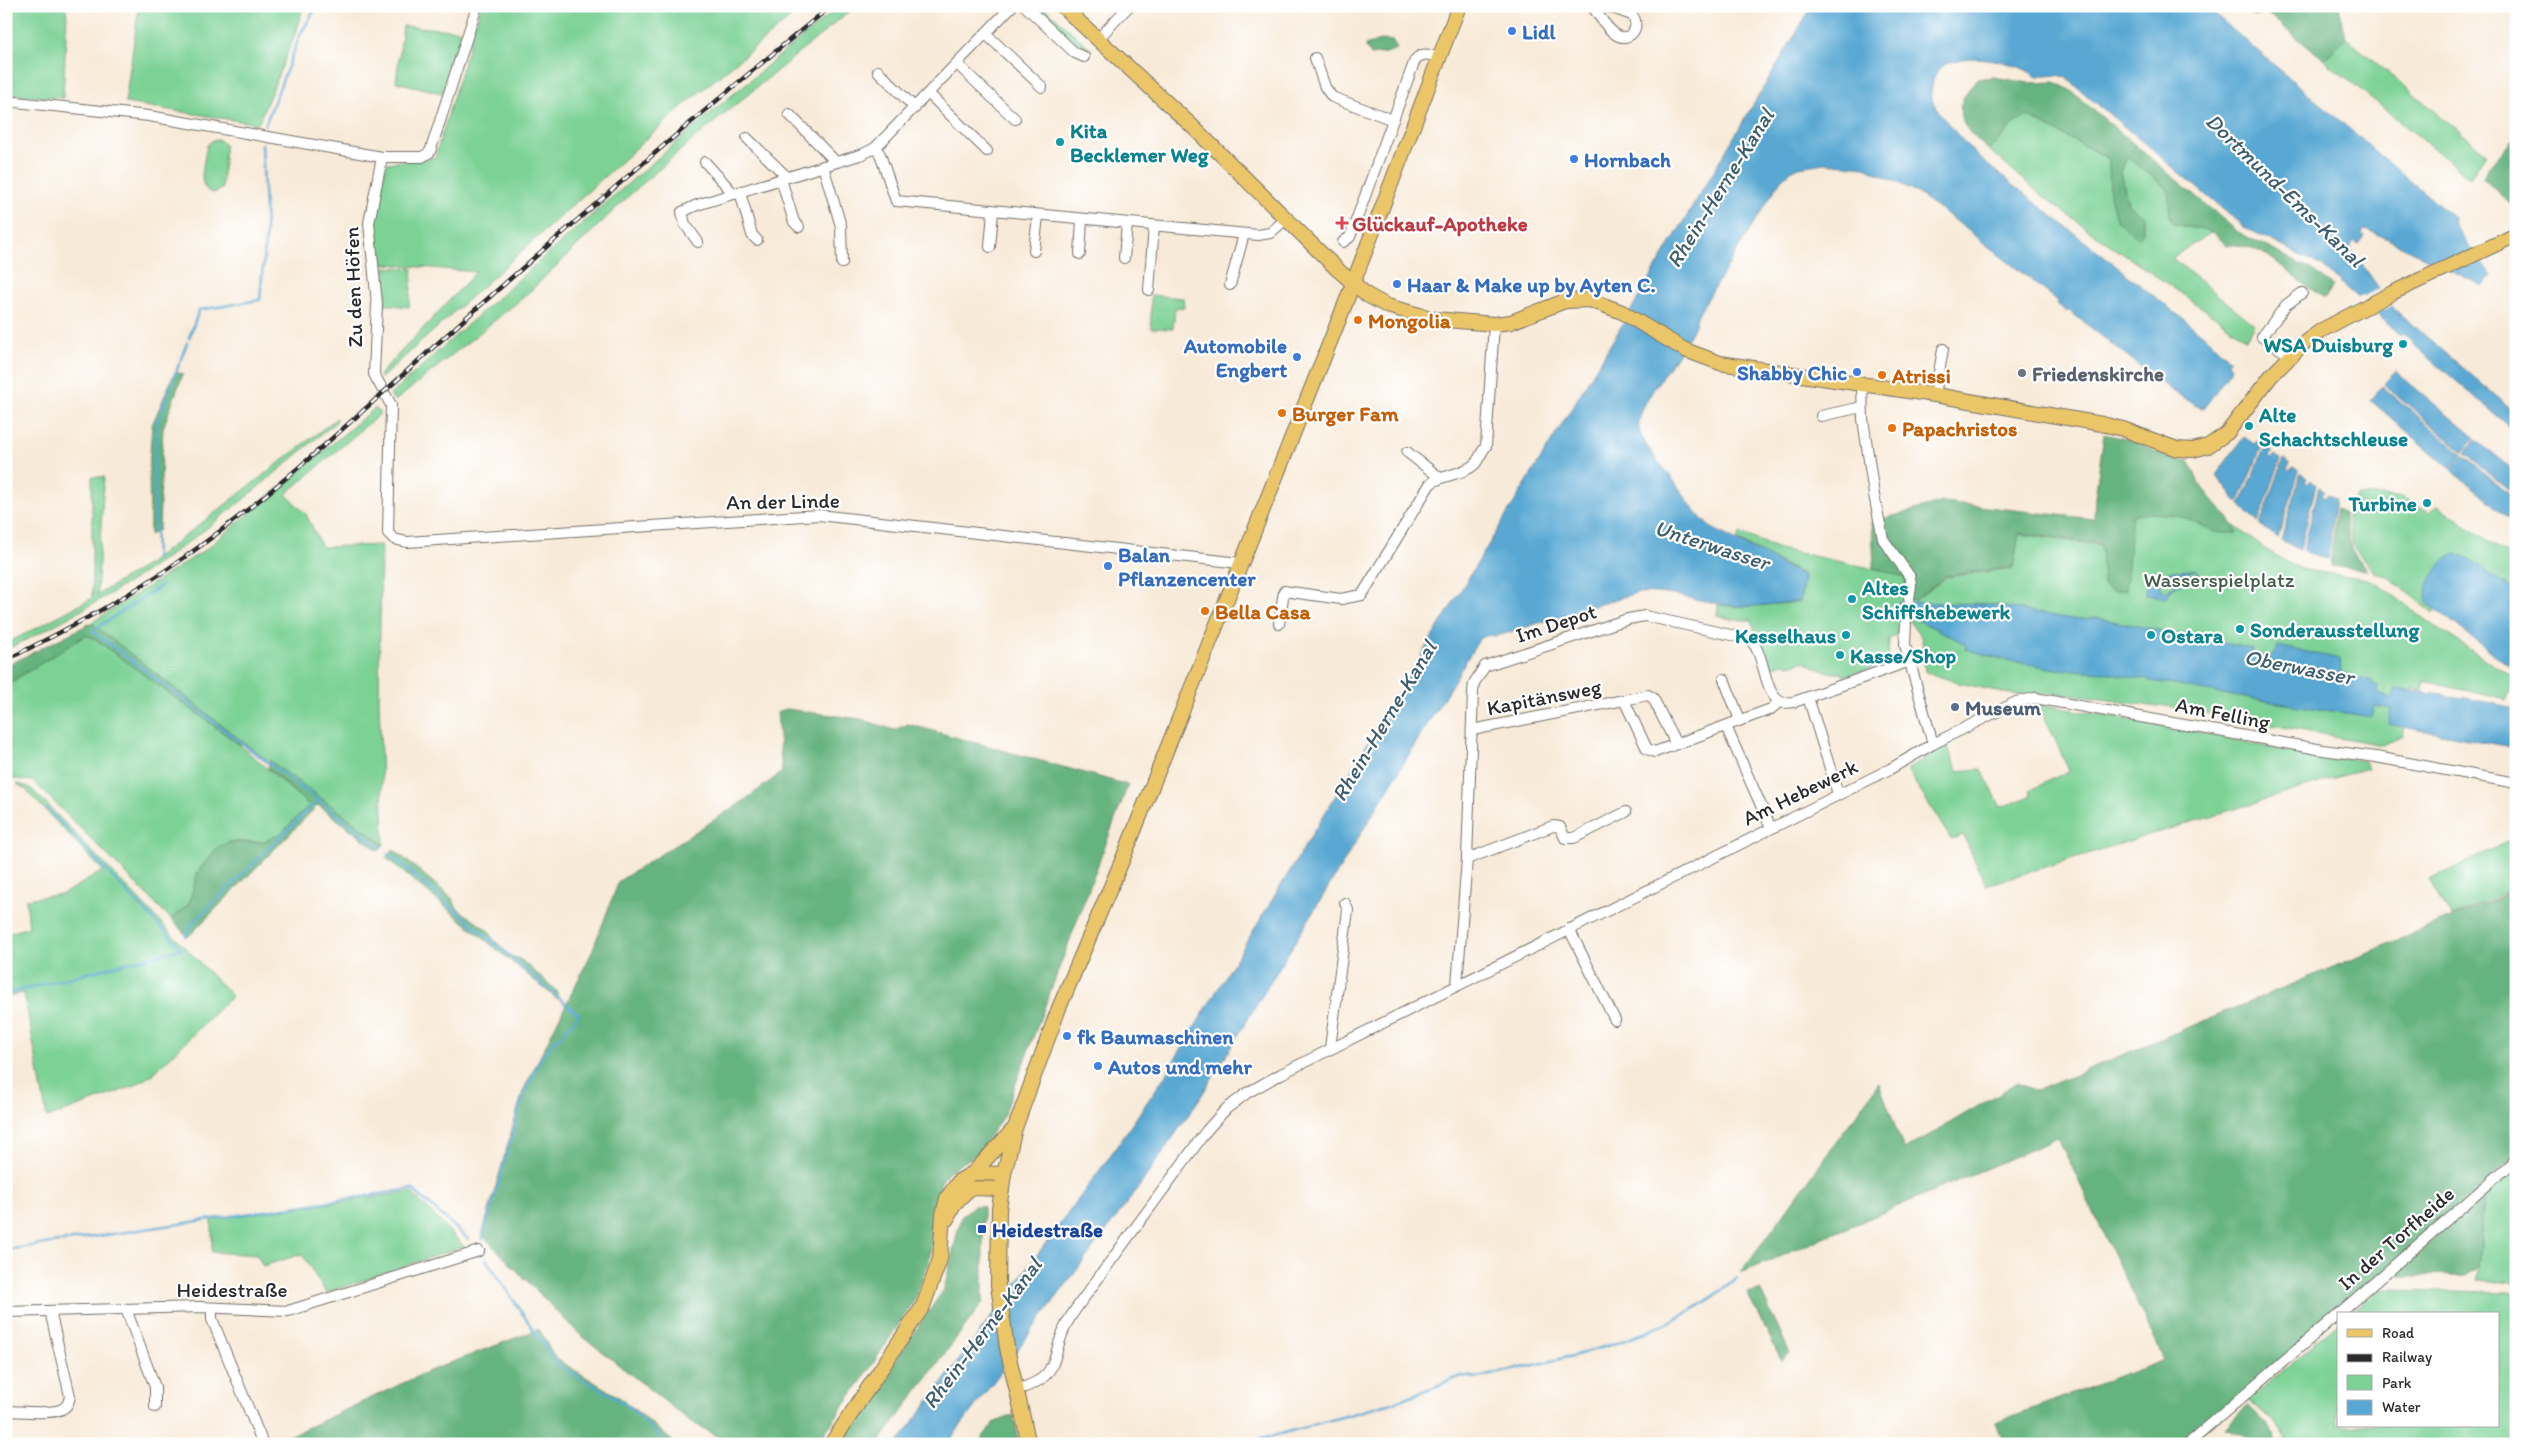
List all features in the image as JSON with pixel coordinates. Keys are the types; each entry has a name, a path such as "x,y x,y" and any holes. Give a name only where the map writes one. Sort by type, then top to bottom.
{"main road":[{"path":"1062,6 1193,127 1286,219 1367,295 1387,306 1434,319 1494,324 1512,322 1577,299 1595,301 1622,312 1685,350 1720,363 1862,386 1936,395 2102,424 2122,429 2177,449 2199,448 2222,438 2232,428 2271,376 2322,330 2392,293 2516,235"},
{"path":"1029,1444 1014,1384 998,1285 998,1228 1002,1189 1015,1128 1059,1008 1124,856 1353,281 1459,6"},
{"path":"831,1444 923,1306 937,1271 944,1223 943,1214 947,1198 959,1181 973,1173 1015,1128"},
{"path":"973,1173 1004,1174"},
{"path":"944,1223 954,1204 970,1188 1002,1189"}],"street":[{"path":"6,101 93,108 382,157 422,157 430,152 477,6"},
{"path":"698,242 685,224 682,212 697,205 875,148 1012,6"},
{"path":"1026,6 1075,53 1084,57"},
{"path":"1098,40 1129,6"},
{"path":"1592,6 1614,34 1621,37 1629,36 1634,32 1636,25 1632,15 1607,6"},
{"path":"986,34 1042,87"},
{"path":"1343,242 1350,237 1415,60 1419,55 1425,54 1440,58"},
{"path":"1315,58 1325,87 1332,97 1393,120"},
{"path":"957,64 1015,119"},
{"path":"878,71 915,108"},
{"path":"928,94 987,150"},
{"path":"788,114 836,162"},
{"path":"747,138 784,178 794,222 798,227"},
{"path":"875,148 880,154 896,201 993,212 1244,234 1270,233 1286,219"},
{"name":"Zu den Höfen","path":"382,157 368,223 377,304 374,374 391,405 388,533"},
{"path":"705,162 737,193 752,235 756,240"},
{"path":"823,166 841,226 842,264"},
{"path":"990,247 993,212"},
{"path":"1034,251 1038,216"},
{"path":"1080,254 1082,220"},
{"path":"1124,258 1127,224"},
{"path":"1149,290 1154,226"},
{"path":"1230,285 1244,234"},
{"path":"2291,356 2262,337 2286,305 2302,294"},
{"path":"1279,624 1284,591 1340,599 1362,596 1430,484 1439,477 1465,470 1475,463 1486,446 1494,324"},
{"path":"1936,395 1943,349"},
{"path":"1862,386 1862,407 1874,495 1883,538 1910,577 1909,598"},
{"path":"1821,416 1862,407"},
{"path":"1407,452 1439,477"},
{"name":"An der Linde","path":"388,533 394,539 406,542 819,515 1240,563"},
{"name":"Im Depot","path":"1458,985 1467,859 1474,684 1485,666 1641,616 1657,617 1749,639 1756,645 1770,689 1779,702"},
{"path":"1906,620 1904,639 1933,744"},
{"path":"1779,702 1788,703 1808,697 1910,661"},
{"path":"1724,679 1740,720"},
{"name":"Kapitänsweg","path":"1472,730 1648,695 1653,698 1676,744"},
{"path":"1808,697 1838,794"},
{"name":"Am Felling","path":"1933,744 2016,702 2035,698 2516,783"},
{"name":"Kapitänsweg","path":"1624,700 1647,749 1656,752 1771,709 1779,702"},
{"path":"1728,731 1771,828"},
{"name":"Am Hebewerk","path":"1014,1384 1041,1381 1052,1369 1065,1326 1080,1303 1207,1130 1226,1109 1246,1093 1330,1048 1890,769 1933,744"},
{"path":"1467,859 1553,826 1560,827 1565,838 1574,838 1626,812"},
{"path":"1330,1048 1348,910 1345,903"},
{"path":"1569,929 1616,1020"},
{"name":"In der Torfheide","path":"2340,1312 2516,1160"},
{"name":"Heidestraße","path":"6,1312 212,1308 288,1311 479,1251"},
{"path":"212,1308 212,1318 263,1444"},
{"path":"126,1309 155,1387 155,1408"},
{"path":"6,1411 53,1411 62,1410 68,1405 70,1396 50,1311"},
{"name":"In der Torfheide","path":"2188,1444 2337,1315"}],"green space":[{"path":"6,6 65,6 67,15 63,98 6,95"},
{"path":"139,6 303,6 297,30 258,124 125,103"},
{"path":"481,6 802,6 787,21 685,104 381,378 379,375 476,272 376,263 374,212 387,163 435,157"},
{"path":"840,6 856,6 689,143 633,192 525,296 395,401 390,395 501,295 612,197"},
{"path":"1032,6 1043,6 1092,50 1079,50"},
{"path":"2242,6 2339,6 2346,38 2324,60 2263,10 2256,17"},
{"path":"403,26 467,31 446,94 396,82"},
{"path":"2346,38 2486,153 2470,178 2324,60"},
{"path":"1380,40 1393,41 1397,49 1371,55 1365,45"},
{"path":"1993,77 2029,83 2055,82 2070,90 2238,232 2316,272 2333,286 2325,298 2255,249 2241,245 2227,245 2212,232 2174,224 2170,216 2168,189 2127,156 2121,172 2128,205 2143,216 2143,233 2138,238 2116,220 2110,194 2109,159 2027,116 2014,124 1989,150 1965,125 1961,118 1960,109 1968,90 1977,79"},
{"path":"2027,116 2109,159 2110,194 2128,205 2121,172 2127,156 2168,189 2170,215 2174,224 2212,232 2172,258 2254,324 2246,339 2082,225 1989,150 2014,124"},
{"path":"2516,136 2516,204 2511,205 2483,178 2487,169"},
{"path":"213,140 220,140 225,145 222,189 214,193 208,191 202,180 207,145"},
{"path":"385,267 413,269 409,307 382,304"},
{"path":"1151,295 1183,298 1184,307 1175,308 1173,329 1151,328"},
{"path":"175,372 183,374 163,428 159,530 150,535 149,467 152,425"},
{"path":"375,408 381,413 286,494 306,514 322,547 381,545 379,700 384,844 243,742 91,623 205,550"},
{"path":"337,418 336,422 256,489 173,553 133,580 92,604 6,650 6,644 92,598 92,477 104,477 97,595 150,563"},
{"path":"2104,434 2131,440 2171,459 2189,461 2200,483 2231,522 2237,533 2217,532 2186,518 2171,515 2155,513 2132,515 2126,590 2111,591 2103,585 2101,544 2019,533 2013,567 1946,576 1915,600 1905,598 1907,586 1904,577 1874,568 1872,522 1943,502 2094,519 2095,497"},
{"name":"Wasserspielplatz","path":"2129,490 2233,525 2265,549 2292,565 2305,570 2368,579 2380,585 2427,621 2516,680 2507,700 2424,681 2422,691 2412,689 2403,736 2383,745 2160,705 2157,707 2061,693 2015,695 1959,683 1925,672 1922,639 1909,621 1903,620 1898,634 1889,639 1888,664 1844,676 1843,673 1823,670 1805,661 1790,665 1784,663 1765,669 1752,620 1733,620 1717,615 1718,605 1741,607 1800,602 1804,575 1737,540 1740,533 1779,549 1899,574 1906,580 1905,598 1915,600 1947,577 2013,568 2019,534 2120,548"},
{"path":"2357,495 2402,497 2429,513 2437,505 2516,560 2516,593 2470,559 2453,554 2437,570 2430,582 2427,603 2436,610 2433,613 2387,576 2375,573 2353,546 2346,512"},
{"path":"2336,509 2343,512 2351,549 2367,570 2330,566"},
{"path":"91,623 243,742 240,745 95,639 86,635 6,685 6,666"},
{"path":"86,635 95,638 240,745 309,805 280,834 263,842 230,842 218,847 198,871 189,904 171,919 33,781 6,778 6,685"},
{"path":"2039,704 2199,732 2285,751 2365,761 2368,768 1986,885 1963,835 1951,839 1907,770 1946,744 1958,771 1981,769 2001,807 2031,796 2030,790 2069,771"},
{"path":"786,709 861,719 894,730 908,724 1128,785 1004,1115 977,1154 948,1172 941,1182 929,1262 914,1301 817,1444 732,1444 691,1422 577,1332 482,1235 523,1091 591,954 619,881 745,800 782,772 777,712"},
{"path":"270,761 384,844 379,851 318,805 188,937 171,919 189,904 198,871 218,847 230,842 263,842 280,834 309,805 268,768"},
{"path":"17,784 27,786 34,791 232,996 153,1074 134,1086 47,1118 24,993 6,997 6,934 29,927 26,899 63,894 103,871 25,789"},
{"path":"2516,838 2516,888 2452,916 2439,900 2429,880"},
{"path":"393,849 452,898 457,908 490,932 493,939 511,956 520,959 557,991 557,999 386,858"},
{"path":"2516,888 2516,1156 2339,1312 2337,1312 2337,1314 2190,1444 2004,1444 1996,1422 2164,1360 2058,1138 1741,1273 1879,1083 1904,1150 2017,1083 2036,1091 2498,898"},
{"path":"2516,1169 2516,1283 2477,1280 2484,1197"},
{"path":"411,1192 464,1246 326,1293 302,1254 263,1266 257,1255 212,1252 212,1219"},
{"path":"2484,1197 2478,1266 2465,1275 2403,1276 2393,1270"},
{"path":"973,1206 983,1206 983,1302 878,1444 839,1444 944,1289 961,1217"},
{"path":"1760,1290 1790,1353 1782,1361 1747,1293"},
{"path":"2378,1290 2511,1292 2516,1296 2516,1444 2287,1444 2275,1420 2247,1401 2337,1324 2337,1428 2500,1428 2500,1312 2351,1312"},
{"path":"539,1329 555,1358 622,1399 676,1444 272,1444 429,1371"},
{"path":"2247,1405 2269,1424 2276,1444 2255,1444 2253,1439 2225,1428"},
{"path":"1013,1415 1020,1444 977,1444 994,1423"}],"water":[{"path":"1812,6 2205,6 2454,218 2455,226 2492,276 2483,286 2367,229 2361,233 2364,236 2358,244 2354,241 2351,249 2394,309 2516,413 2516,432 2413,344 2404,334 2402,336 2322,266 2244,227 2065,77 2057,75 2037,77 2011,64 1977,58 1961,59 1947,64 1937,72 1932,86 1931,97 1945,120 1979,158 2211,341 2230,360 2228,362 2231,368 2230,371 2205,407 2200,408 2171,390 2068,310 2067,312 2056,303 2058,301 1947,214 1911,189 1865,167 1824,163 1799,167 1791,171 1781,180 1698,314 1690,336 1645,404 1640,417 1639,428 1651,452 1693,508 1710,527 1804,576 1800,601 1738,606 1662,593 1636,593 1497,636 1489,635 1480,638 1200,1098 1139,1187 947,1444 897,1444 1105,1163 1163,1079 1612,342"},
{"path":"2395,371 2475,438 2463,452 2384,384"},
{"path":"2382,386 2462,454 2450,468 2370,400"},
{"path":"2244,437 2254,444 2257,441 2262,446 2238,503 2216,475"},
{"path":"2476,440 2516,473 2516,496 2465,453"},
{"path":"2265,447 2272,451 2269,456 2271,458 2275,454 2281,459 2258,523 2240,505"},
{"path":"2463,455 2516,500 2516,525 2451,469"},
{"path":"2284,459 2290,464 2287,468 2290,471 2293,467 2299,471 2278,538 2260,525"},
{"path":"2301,473 2307,478 2305,482 2308,484 2311,480 2316,485 2300,550 2281,540"},
{"path":"2319,487 2325,492 2322,495 2325,497 2328,494 2335,499 2328,559 2303,551"},
{"path":"2456,553 2470,559 2516,593 2516,672 2427,602 2427,588 2434,573 2444,561"},
{"path":"2194,569 2203,576 2196,579 2198,573 2194,570 2184,574 2168,574 2161,583 2160,589 2165,592 2181,580 2195,579 2177,585 2169,592 2166,598 2146,594 2147,585 2153,583 2166,573"},
{"name":"Oberwasser","path":"1898,602 1989,604 2071,619 2097,618 2253,649 2252,654 2271,657 2277,651 2278,646 2340,659 2341,673 2373,681 2372,684 2378,685 2377,694 2393,698 2395,689 2465,698 2516,708 2516,748 2388,724 2391,709 2375,706 2372,717 2233,696 2104,672 2056,669 2005,660 1965,649 1966,644 1920,621 1895,612"}],"pier":[{"path":"2382,288 2393,305 2375,315 2356,299"}],"waterway":[{"path":"265,125 301,33 317,6"},
{"path":"189,338 199,310 260,300 266,232 262,144"},
{"path":"156,559 154,465 157,423 187,343"},
{"path":"161,586 92,631 318,800"},
{"path":"186,936 191,925 318,800 380,847"},
{"path":"47,809 182,949"},
{"path":"388,853 579,1015 543,1054 525,1091 482,1240"},
{"path":"6,994 181,949"},
{"path":"6,1250 412,1189 468,1239"},
{"path":"486,1259 557,1365 611,1395 633,1410 666,1444"},
{"path":"1244,1444 1392,1403 1462,1376 1478,1378 1614,1344 1647,1332 1679,1317 1709,1300 1737,1278"}],"tunnel":[{"path":"1906,620 1909,599"}],"railway":[{"path":"6,660 120,599 164,572 225,528 301,466 613,189 831,6"}],"place":[{"name":"Lidl","path":"1512,31"},
{"name":"Kita Becklemer Weg","path":"1060,142"},
{"name":"Hornbach","path":"1574,159"},
{"name":"Glückauf-Apotheke","path":"1342,223"},
{"name":"Haar & Make up by Ayten C.","path":"1397,284"},
{"name":"Mongolia","path":"1358,320"},
{"name":"WSA Duisburg","path":"2403,344"},
{"name":"Automobile Engbert","path":"1297,357"},
{"name":"Shabby Chic","path":"1857,372"},
{"name":"Friedenskirche","path":"2022,373"},
{"name":"Atrissi","path":"1882,375"},
{"name":"Burger Fam","path":"1282,413"},
{"name":"Alte Schachtschleuse","path":"2249,426"},
{"name":"Papachristos","path":"1892,428"},
{"name":"Turbine","path":"2427,503"},
{"name":"Balan Pflanzencenter","path":"1108,566"},
{"name":"Altes Schiffshebewerk","path":"1852,599"},
{"name":"Bella Casa","path":"1205,611"},
{"name":"Sonderausstellung","path":"2240,629"},
{"name":"Kesselhaus","path":"1846,635"},
{"name":"Ostara","path":"2151,635"},
{"name":"Kasse/Shop","path":"1840,655"},
{"name":"Museum","path":"1955,707"},
{"name":"fk Baumaschinen","path":"1067,1036"},
{"name":"Autos und mehr","path":"1098,1066"},
{"name":"Heidestraße","path":"982,1229"}],"water label":[{"name":"Rhein-Herne-Kanal","path":"1720,188"},
{"name":"Dortmund-Ems-Kanal","path":"2285,190"},
{"name":"Unterwasser","path":"1712,545"},
{"name":"Rhein-Herne-Kanal","path":"1384,721"},
{"name":"Rhein-Herne-Kanal","path":"982,1333"}]}
